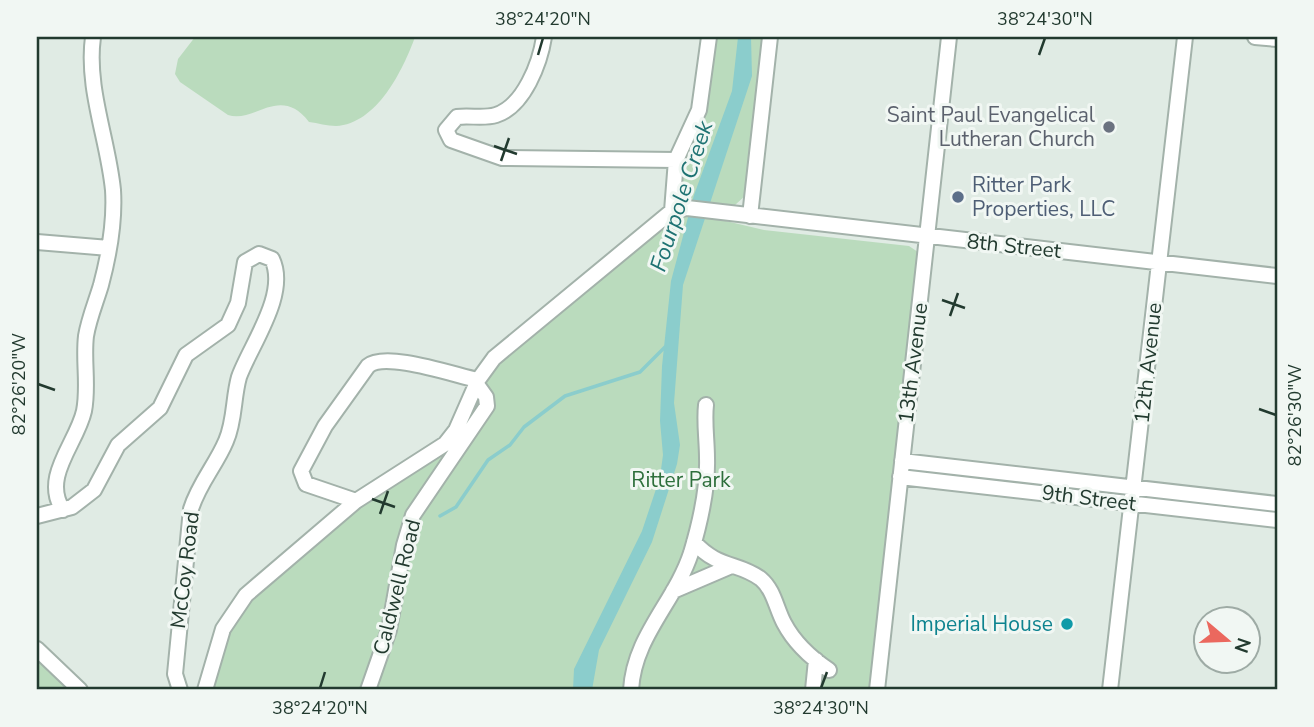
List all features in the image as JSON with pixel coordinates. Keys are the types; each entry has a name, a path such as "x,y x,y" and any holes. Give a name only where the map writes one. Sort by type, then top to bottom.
{"street":[{"path":"63,510 56,495 57,476 83,415 86,340 108,248 113,190 92,76 93,37"},
{"path":"544,37 536,66 513,105 492,116 457,117 446,130 450,140 502,158 676,160"},
{"path":"709,37 699,110 676,160 675,209 750,216 770,37"},
{"name":"13th Avenue","path":"877,690 949,37"},
{"name":"12th Avenue","path":"1110,690 1185,37"},
{"path":"1255,37 1277,39"},
{"name":"McCoy Road","path":"205,690 210,681 223,629 238,604 267,574 356,501 445,444 456,430 477,382 507,346 675,209"},
{"name":"8th Street","path":"750,216 1277,276"},
{"path":"37,242 108,248"},
{"name":"McCoy Road","path":"37,516 79,503 94,490 118,445 160,408 186,355 228,325 238,303 245,262 259,254 272,259 275,280 263,328 239,378 229,436 198,489 188,521 174,674 180,690"},
{"path":"356,501 306,484 301,471 325,426 368,366 378,360 399,362 477,382"},
{"name":"Caldwell Road","path":"368,690 389,630 404,545 413,515 487,405 486,397 477,382"},
{"path":"631,690 634,667 644,640 673,591 694,542 707,474 706,405"},
{"name":"9th Street","path":"902,461 1277,503"},
{"name":"9th Street","path":"900,477 1277,520"},
{"path":"694,542 710,557 729,567 752,574 766,584 790,634 829,670"},
{"path":"673,591 729,567"},
{"path":"37,649 80,690"},
{"path":"813,690 816,660"}],"green space":[{"path":"195,37 415,37 396,79 376,106 351,123 336,126 309,122 288,106 277,105 248,115 228,115 180,82 175,74 178,59"},
{"path":"714,37 764,37 746,195 735,205 680,199 678,182"},
{"name":"Ritter Park","path":"684,216 713,218 764,230 909,246 918,252 871,668 871,690 213,690 229,631 244,604 362,502 434,459 499,362 667,220 674,222"},
{"path":"37,657 65,686 70,690 37,690"}],"water":[{"path":"738,37 751,37 752,76 683,285 674,403 680,445 677,464 652,542 599,650 592,690 573,690 574,669 642,531 660,477 663,455 660,421 662,366 671,281 694,195 732,91"}],"waterway":[{"path":"440,516 456,507 488,460 510,445 524,427 565,396 640,372 665,347"}],"place":[{"name":"Saint Paul Evangelical Lutheran Church","path":"1109,127"},
{"name":"Ritter Park Properties, LLC","path":"958,197"},
{"name":"Imperial House","path":"1067,624"}],"water label":[{"name":"Fourpole Creek","path":"681,196"}]}
